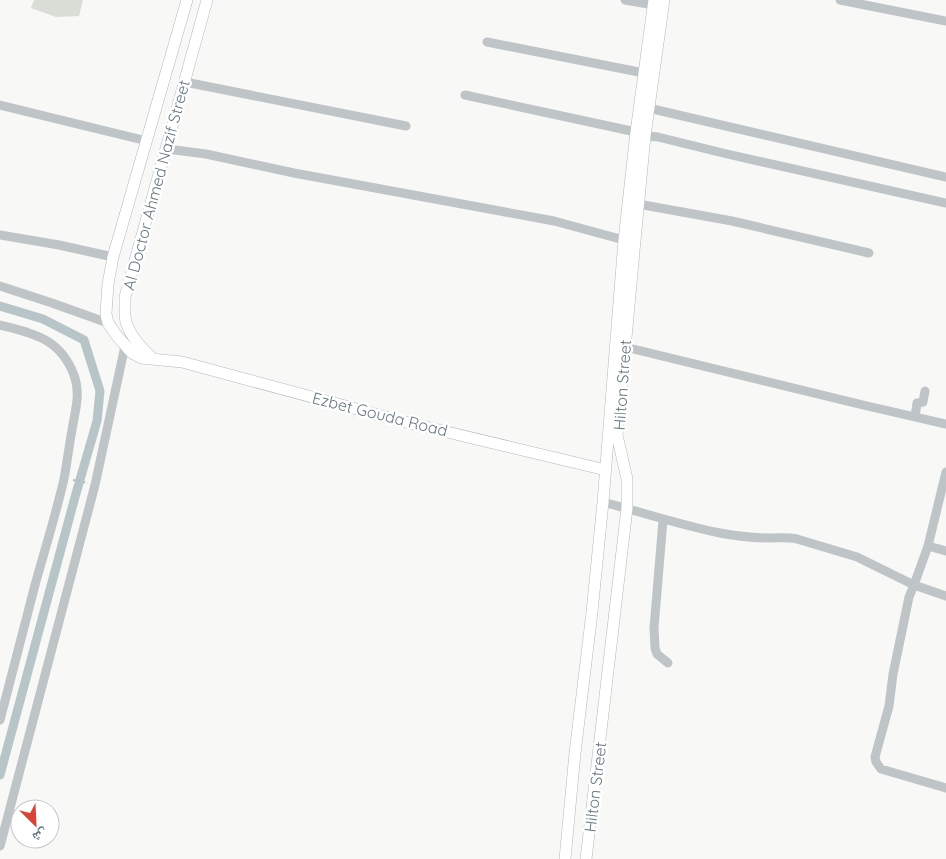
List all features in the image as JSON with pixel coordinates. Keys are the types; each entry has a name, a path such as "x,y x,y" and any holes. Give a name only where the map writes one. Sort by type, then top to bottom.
{"main road":[{"name":"Al Doctor Ahmed Nazif Street","path":"153,359 138,343 128,326 125,316 126,297 208,0"},
{"name":"Hilton Street","path":"644,107 644,73 657,2"},
{"name":"Hilton Street","path":"565,859 620,346 628,242 657,2"},
{"name":"Al Doctor Ahmed Nazif Street","path":"108,323 106,314 108,284 113,257 185,3"},
{"path":"185,3 204,12"},
{"name":"Hilton Street","path":"628,242 638,204 641,134"},
{"path":"147,142 167,148"},
{"path":"125,316 108,323 132,353 141,358 153,359"},
{"name":"Hilton Street","path":"586,859 627,508 627,479 617,436 620,346"},
{"name":"Ezbet Gouda Road","path":"153,359 182,362 397,420 606,470"}],"street":[{"path":"625,0 657,2"},
{"path":"840,0 946,21"},
{"path":"487,42 644,73"},
{"path":"185,82 406,126"},
{"path":"465,95 641,134 658,136 727,154 946,202"},
{"path":"0,105 147,142"},
{"path":"644,107 946,177"},
{"path":"167,148 554,221 628,242"},
{"path":"638,204 732,221 869,253"},
{"path":"0,235 113,257"},
{"path":"0,286 108,323"},
{"path":"0,324 35,334 55,346 62,352 70,366 75,376 78,390 78,401 64,478 0,720"},
{"path":"0,846 95,485 125,346"},
{"path":"620,346 946,424"},
{"path":"915,417 917,403 924,402 925,392"},
{"path":"946,472 928,546 909,597 893,674 889,706 875,757 881,769 946,788"},
{"path":"603,502 663,520 720,533 797,539 857,557 914,585 946,596"},
{"path":"663,520 654,634 657,654 668,663"},
{"path":"928,546 946,551"}],"path":[{"path":"67,479 90,484"}],"shaded area":[{"path":"34,0 83,0 79,16 56,17 31,8"}],"waterway":[{"path":"0,306 43,319 84,340 100,391 97,421 0,775"}]}
